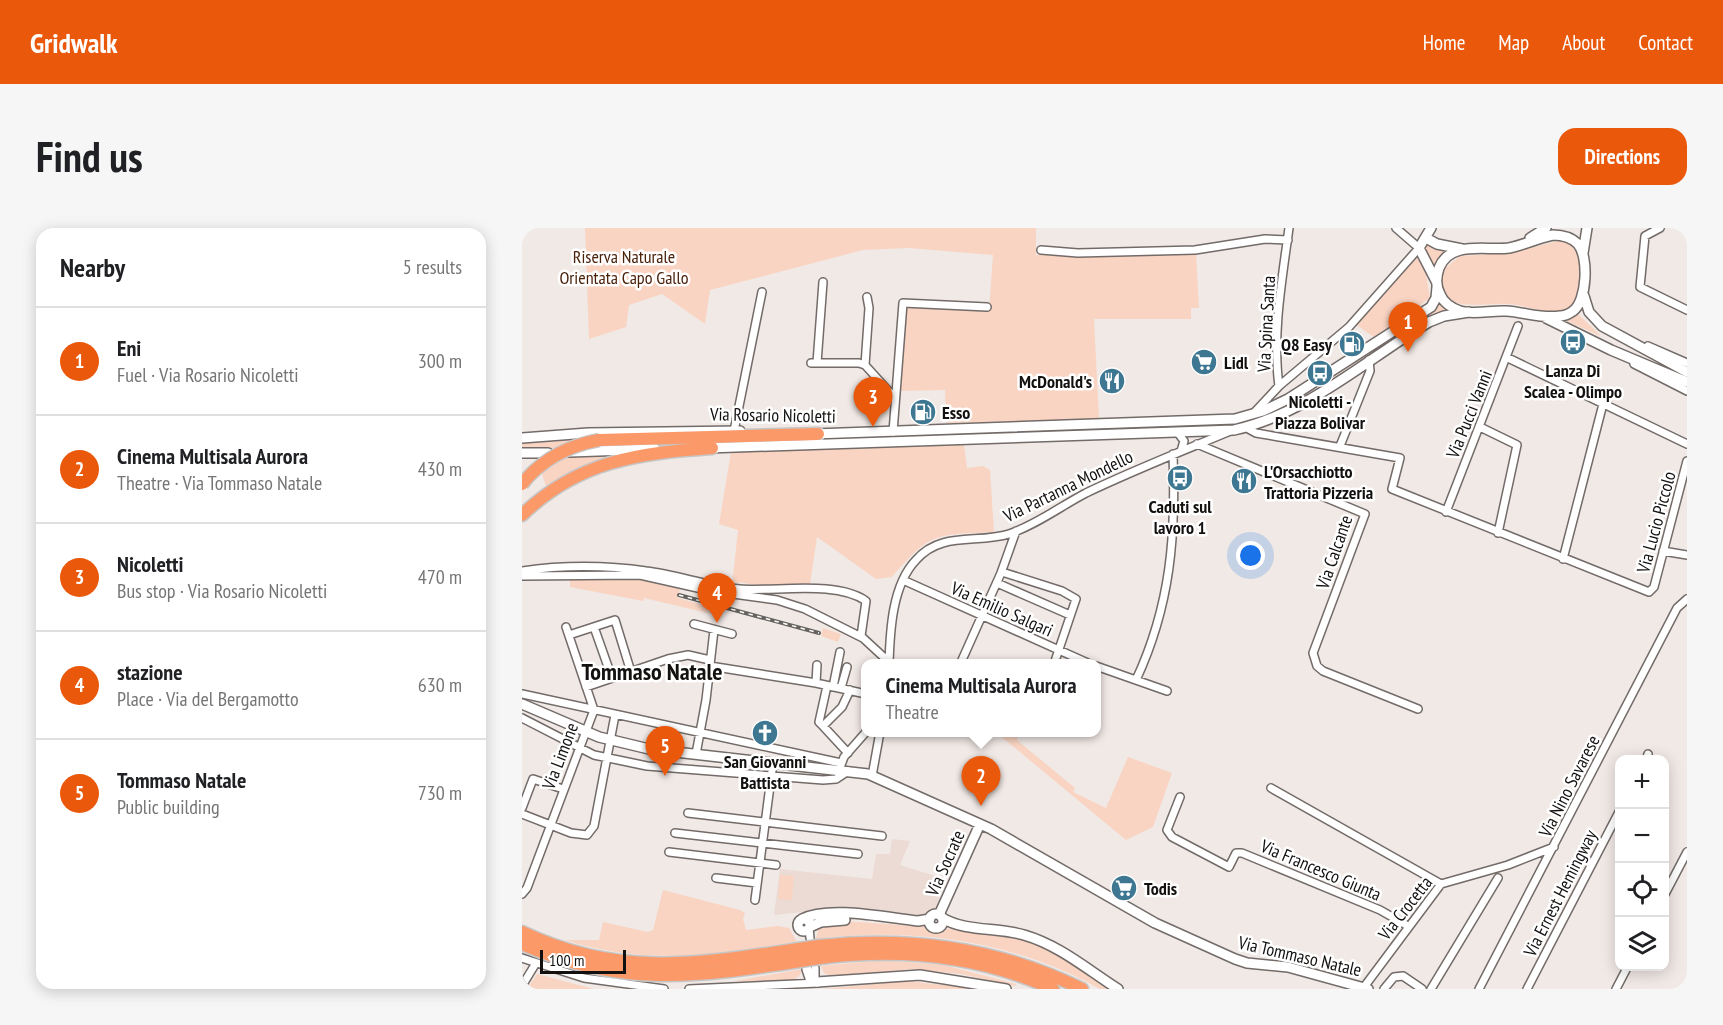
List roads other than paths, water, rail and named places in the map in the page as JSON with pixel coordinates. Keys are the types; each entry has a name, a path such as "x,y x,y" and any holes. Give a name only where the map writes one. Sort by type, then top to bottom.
{"highway":[{"path":"522,484 551,456 576,445 599,440 818,434"},
{"path":"522,515 555,488 593,468 636,455 712,448"},
{"path":"522,930 541,940 611,960 668,965 715,962 808,944 884,942 948,946 1006,960 1082,989"},
{"path":"522,944 588,967 654,976 707,975 808,944 846,955 907,954 946,958 1005,972 1053,989"}],"main road":[{"path":"1431,228 1419,248 1447,303 1469,312"},
{"path":"1514,247 1546,228"},
{"path":"1587,228 1583,259 1584,296 1592,317 1602,326 1687,363"},
{"path":"1426,238 1443,246 1464,249 1514,247 1547,236 1562,235 1577,243 1583,259"},
{"name":"Via Rosario Nicoletti","path":"522,438 588,433 734,430 818,434 1212,422 1252,415 1297,394 1427,310 1436,298 1436,284 1443,260 1452,253 1464,249"},
{"path":"1538,315 1566,315 1579,306 1584,296"},
{"name":"Via Rosario Nicoletti","path":"570,452 1234,430 1293,408 1434,319 1469,312 1507,311 1538,315"},
{"path":"1538,315 1611,350 1687,381"},
{"path":"1089,436 1084,429 1093,425"},
{"path":"1059,426 1071,431 1060,437"},
{"path":"522,453 548,453"},
{"name":"Via Tommaso Natale","path":"522,704 610,741 773,763 843,768 872,776 980,824 1155,923 1234,959 1247,963 1288,967 1366,988"},
{"name":"Via Socrate","path":"936,919 980,824"},
{"path":"1006,989 920,975 813,982 808,944 821,922 936,919 956,925 1011,932 1039,940 1118,989"}],"street":[{"name":"Via Spina Santa","path":"1279,386 1276,364 1278,320 1289,228"},
{"path":"1252,415 1279,386 1349,327 1419,248 1396,228"},
{"path":"1660,228 1645,236 1640,287 1687,310"},
{"path":"1041,250 1078,253 1195,250 1265,239 1288,240"},
{"path":"823,282 814,363 865,365 894,397"},
{"path":"734,430 762,292"},
{"path":"865,365 869,308 867,297"},
{"path":"892,432 903,303 987,307"},
{"name":"Via Pucci Vanni","path":"1446,512 1508,358 1518,326"},
{"path":"1611,350 1687,391"},
{"path":"1508,358 1687,444"},
{"path":"1340,446 1370,370 1369,360"},
{"path":"1245,427 1256,433 1400,458 1392,489 1563,559 1603,404"},
{"path":"1480,427 1517,445 1498,533"},
{"name":"Via Partanna Mondello","path":"889,659 895,607 903,580 916,559 936,544 998,536 1016,531 1088,492 1234,430"},
{"path":"1178,433 1184,441 1181,451"},
{"name":"Via Calcante","path":"1197,444 1365,514 1313,653 1317,666 1323,672 1418,710"},
{"path":"1136,680 1155,631 1170,574 1175,523 1173,454"},
{"name":"Via Lucio Piccolo","path":"1563,559 1647,592 1652,591 1687,461"},
{"path":"962,659 1002,572 1016,531"},
{"path":"1663,551 1687,555"},
{"path":"522,571 628,569 721,587 765,591 804,588 828,591 866,601 861,636"},
{"path":"1002,572 1062,591 1076,599 1056,659"},
{"path":"522,576 640,575 711,591 781,601 805,609 861,636 885,659"},
{"name":"Via Emilio Salgari","path":"903,580 1080,659"},
{"path":"997,583 1070,615"},
{"name":"Via Nino Savarese","path":"1479,989 1677,608 1687,599"},
{"path":"569,635 615,620 631,672"},
{"path":"694,624 732,634"},
{"name":"Via Limone","path":"522,894 527,888 594,710 566,627"},
{"path":"594,627 612,678"},
{"path":"696,754 714,630"},
{"path":"876,649 889,652"},
{"path":"840,652 833,687 819,722 848,753"},
{"path":"586,687 688,655 710,663 861,693"},
{"path":"816,683 817,665"},
{"path":"833,687 847,668"},
{"path":"1101,668 1167,692"},
{"path":"823,726 842,707 850,690"},
{"path":"522,694 700,733 843,768"},
{"path":"522,814 570,833 587,835 594,826 615,715"},
{"path":"522,718 579,749 607,758 670,768 823,780 836,779 848,753 862,737"},
{"path":"872,776 879,737"},
{"path":"755,900 773,763"},
{"path":"522,808 533,779 563,789"},
{"path":"1271,788 1440,884"},
{"name":"Via Francesco Giunta","path":"1180,797 1168,826 1168,835 1229,867 1236,853 1242,853 1380,910 1408,926"},
{"path":"688,813 882,836"},
{"name":"Via Ernest Hemingway","path":"1527,989 1615,820"},
{"path":"675,833 858,854"},
{"name":"Via Crocetta","path":"1366,988 1440,884 1508,865 1554,847"},
{"path":"669,852 776,865"},
{"path":"1669,888 1687,852"},
{"path":"716,878 757,883"},
{"path":"1431,989 1498,878"},
{"path":"791,985 803,979 808,944"},
{"path":"522,957 584,978 648,989 664,989"},
{"path":"522,986 536,963"},
{"path":"1616,989 1625,971"},
{"path":"1384,989 1394,977 1403,976 1422,989"},
{"path":"688,989 813,982"}],"railway":[{"path":"679,595 819,633"}],"place":[{"name":"Lanza Di Scalea - Olimpo","path":"1573,342"},
{"name":"Q8 Easy","path":"1352,344"},
{"name":"Eni","path":"1408,352"},
{"name":"Lidl","path":"1204,362"},
{"name":"Nicoletti - Piazza Bolivar","path":"1320,373"},
{"name":"McDonald's","path":"1112,381"},
{"name":"Esso","path":"923,412"},
{"name":"Nicoletti","path":"873,427"},
{"name":"Caduti sul lavoro 1","path":"1180,478"},
{"name":"L'Orsacchiotto Trattoria Pizzeria","path":"1244,481"},
{"name":"stazione","path":"717,623"},
{"name":"San Giovanni Battista","path":"765,733"},
{"name":"Tommaso Natale","path":"665,776"},
{"name":"Cinema Multisala Aurora","path":"981,806"},
{"name":"Todis","path":"1124,888"}],"district":[{"name":"Tommaso Natale","path":"652,671"}],"park label":[{"name":"Riserva Naturale Orientata Capo Gallo","path":"624,266"}]}
